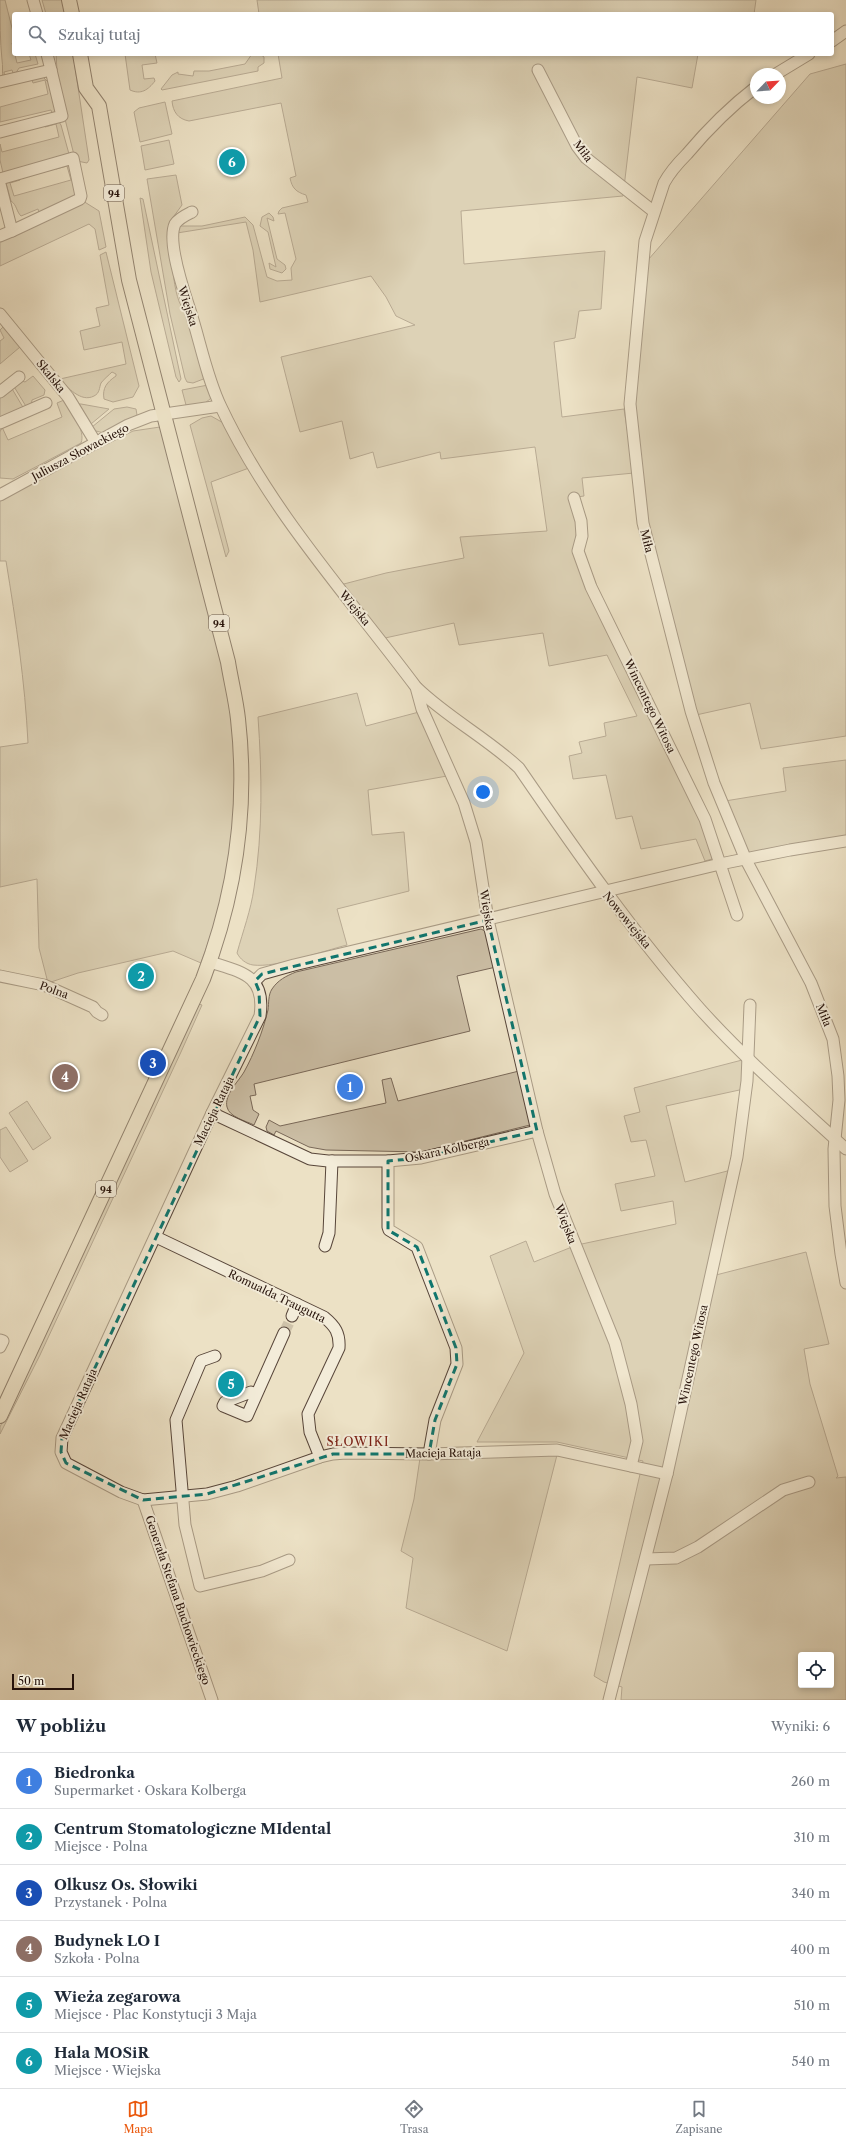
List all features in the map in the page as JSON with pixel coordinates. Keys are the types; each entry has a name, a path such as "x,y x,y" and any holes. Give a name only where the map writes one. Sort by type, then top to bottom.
{"main road":[{"path":"69,0 72,12"},
{"name":"94","path":"0,1416 179,1033 210,962 226,912 239,837 241,776 238,719 228,662 129,280 99,106 86,88 80,56"}],"street":[{"path":"33,0 36,12"},
{"path":"834,39 846,31"},
{"path":"0,132 62,116 48,56"},
{"path":"786,68 806,56"},
{"path":"0,82 51,70"},
{"name":"Miła","path":"538,70 577,146 586,158 653,211"},
{"name":"Miła","path":"750,92 727,111 668,176 653,211 645,241 630,404 643,524 705,759 746,860 811,983 833,1039 839,1082 836,1140 834,1149 835,1206 840,1254 846,1283"},
{"path":"0,179 72,158 81,192 80,199 0,236"},
{"path":"0,184 12,231"},
{"name":"Wiejska","path":"192,212 182,217 176,224 174,236 176,266 220,406 253,467 302,541 416,687 422,708 464,803 476,842 488,920 537,1130 555,1194 615,1343 631,1404 637,1441 631,1466"},
{"name":"Skalska","path":"0,314 68,397 96,443"},
{"path":"0,392 19,376"},
{"name":"Skalska","path":"0,423 46,403"},
{"name":"Juliusza Słowackiego","path":"0,495 128,425 151,416 220,406"},
{"name":"Wincentego Witosa","path":"574,498 581,520 582,536 578,551 590,587 705,819 737,914"},
{"name":"Nowowiejska","path":"416,687 444,712 505,755 518,768 604,891 700,1009 748,1059 846,1149"},
{"path":"210,962 247,974 255,981 262,974 294,965 488,920 604,891 720,864 846,841"},
{"name":"Polna","path":"0,976 44,985 93,1007 102,1015"},
{"name":"Macieja Rataja","path":"255,981 261,998 260,1016 212,1113 65,1431 60,1445 60,1452 66,1463 121,1492 143,1500 207,1494 237,1486 320,1457 346,1453 429,1454 556,1450 667,1474"},
{"name":"Wincentego Witosa","path":"609,1700 667,1474 737,1156 745,1099 750,1005"},
{"name":"Oskara Kolberga","path":"212,1113 310,1159 332,1161 388,1161 421,1158 537,1130"},
{"path":"325,1246 329,1234 332,1161"},
{"path":"388,1161 389,1230 417,1247 456,1348 457,1364 435,1420 429,1454"},
{"name":"Romualda Traugutta","path":"156,1237 297,1304 327,1320 336,1329 340,1338 339,1348 308,1414 310,1432 320,1457"},
{"path":"292,1316 297,1304"},
{"path":"256,1394 284,1333"},
{"path":"0,1340 3,1341 0,1347"},
{"path":"215,1356 201,1361 176,1420 188,1540 200,1586 262,1571 289,1560"},
{"path":"646,1559 676,1558 698,1547 783,1490 809,1482"},
{"name":"Generała Stefana Buchowieckiego","path":"143,1500 212,1700"}],"highlighted area":[{"path":"488,920 537,1131 421,1158 388,1161 388,1230 417,1247 456,1348 457,1364 435,1420 429,1454 333,1454 207,1494 143,1500 66,1463 61,1452 62,1438 260,1016 259,991 255,981 262,974"}],"shaded area":[{"path":"0,0 5,0 12,28 12,56 15,56 17,63 31,60 30,56 36,56 38,64 19,68 14,76 12,70 4,72 5,78 3,78 0,38"},
{"path":"42,0 64,0 66,12 45,12"},
{"path":"257,0 756,0 754,12 259,12"},
{"path":"56,56 73,56 89,160 87,163 77,161 75,159 53,71 57,70"},
{"path":"125,56 155,56 157,63 142,65 144,79 154,78 155,81 144,91 138,92 130,90"},
{"path":"251,56 264,57 264,63 258,67 258,71 161,89 172,75 178,72 178,74 193,76 194,71 209,71 245,64"},
{"path":"278,56 698,56 692,88 637,77 623,196 461,211 464,264 605,251 601,309 579,311 575,338 554,342 562,417 624,409 634,473 582,478 584,496 570,498 577,520 574,551 691,796 713,852 712,859 705,861 696,839 641,849 632,816 616,819 606,775 573,779 569,756 582,753 579,742 606,736 604,723 637,716 607,655 549,666 543,633 459,645 454,623 385,638 340,585 386,573 464,558 460,537 547,531 535,447 441,459 440,452 377,468 373,452 350,459 342,421 300,432 281,357 415,325 396,316 386,297 371,276 260,302 253,250 246,222 177,233 180,226 202,226 245,217 253,225 267,277 277,281 292,280 291,268 296,259 285,213 278,214 282,208 308,202 306,195 293,187 290,178 296,176 281,103 189,121 179,117 172,101 282,78"},
{"path":"846,64 846,736 761,749 750,703 696,715 647,525 634,405 641,268 784,104 786,104 786,102 810,74"},
{"path":"43,77 50,84 57,110 53,117 51,110 0,122 0,107 48,94 45,80 33,83 32,80"},
{"path":"165,102 172,134 140,142 134,112 139,108"},
{"path":"59,122 69,154 3,173 0,160 0,144 2,152 59,137 56,124 45,127 45,125"},
{"path":"169,140 174,164 145,170 141,146"},
{"path":"69,163 77,195 39,213 38,209 21,216 11,201 6,183 20,178 20,180 10,183 14,196 71,180 67,166 56,169 55,167"},
{"path":"176,175 182,205 171,223 175,285 177,297 181,307 187,313 206,378 193,383 187,382 185,378 170,314 147,179"},
{"path":"140,198 143,199 181,379 179,382 176,377 151,272"},
{"path":"83,201 99,211 106,247 99,250 95,229 89,224 0,266 0,240"},
{"path":"269,213 273,217 274,221 267,218 277,259 285,265 286,269 282,273 270,269 269,263 276,267 268,232 260,226 262,217"},
{"path":"106,252 139,386 133,397 113,402 104,399 106,386 116,376 116,374 112,372 101,383 97,393 89,398 79,396 66,386 60,379 126,364 122,342 84,350 80,331 100,326 96,308 109,305 100,255"},
{"path":"3,327 20,347 0,364 0,341 4,338 0,330"},
{"path":"33,376 45,390 44,395 32,400 31,406 27,408 13,385 20,380 25,382"},
{"path":"208,385 211,398 203,404 196,406 186,405 182,390"},
{"path":"11,387 24,409 0,420 0,396"},
{"path":"64,400 80,427 82,438 81,443 13,479 0,478 0,432 2,427 8,440 62,417 57,403"},
{"path":"79,404 81,404 109,409 91,424"},
{"path":"127,407 136,409 137,415 104,433 96,431 92,427 114,409"},
{"path":"211,416 227,425 249,468 211,482 229,551 226,557 190,425 202,418"},
{"path":"160,427 224,661 238,775 234,844 221,907 201,963 173,951 78,973 48,983 39,948 37,879 0,887 0,747 28,743 20,652 6,561 0,561 0,499 133,431"},
{"path":"357,693 366,726 419,712 447,776 368,790 372,835 404,832 409,891 337,909 347,945 287,962 263,965 248,964 237,953 253,896 259,845 261,781 258,717"},
{"path":"846,760 846,842 750,860 725,801 786,791 783,768"},
{"path":"481,929 487,932 496,967 457,976 470,1031 254,1084 256,1095 250,1096 253,1110 259,1114 254,1125 234,1116 228,1110 227,1102 229,1093 244,1072 264,1026 271,991 282,979 296,972"},
{"path":"199,1004 202,1005 181,1052 40,1355 0,1434 0,1427"},
{"path":"746,1059 744,1089 666,1106 685,1182 735,1169 712,1276 806,1252 829,1344 804,1349 810,1384 838,1476 836,1478 846,1477 846,1700 621,1700 622,1687 604,1682 594,1676 643,1461 557,1442 477,1442 524,1353 490,1256 526,1241 534,1262 577,1245 676,1224 673,1201 621,1211 615,1184 655,1176 646,1140 631,1142 624,1116 640,1112 634,1088"},
{"path":"519,1071 534,1124 421,1152 326,1150 309,1147 276,1131 274,1135 267,1131 266,1127 269,1120 280,1126 386,1103 382,1080 391,1078 398,1101"},
{"path":"27,1101 51,1138 33,1150 9,1113"},
{"path":"6,1127 28,1161 10,1172 0,1157 0,1130"},
{"path":"557,1455 507,1651 406,1608 413,1558 401,1551 414,1499 420,1458"}],"tunnel":[{"path":"284,1333 292,1316"}],"place":[{"name":"Hala MOSiR","path":"232,162"},
{"name":"Centrum Stomatologiczne MIdental","path":"141,976"},
{"name":"Olkusz Os. Słowiki","path":"153,1063"},
{"name":"Budynek LO I","path":"65,1077"},
{"name":"Biedronka","path":"350,1087"},
{"name":"Wieża zegarowa","path":"231,1384"}],"district":[{"name":"SŁOWIKI","path":"358,1441"}]}
